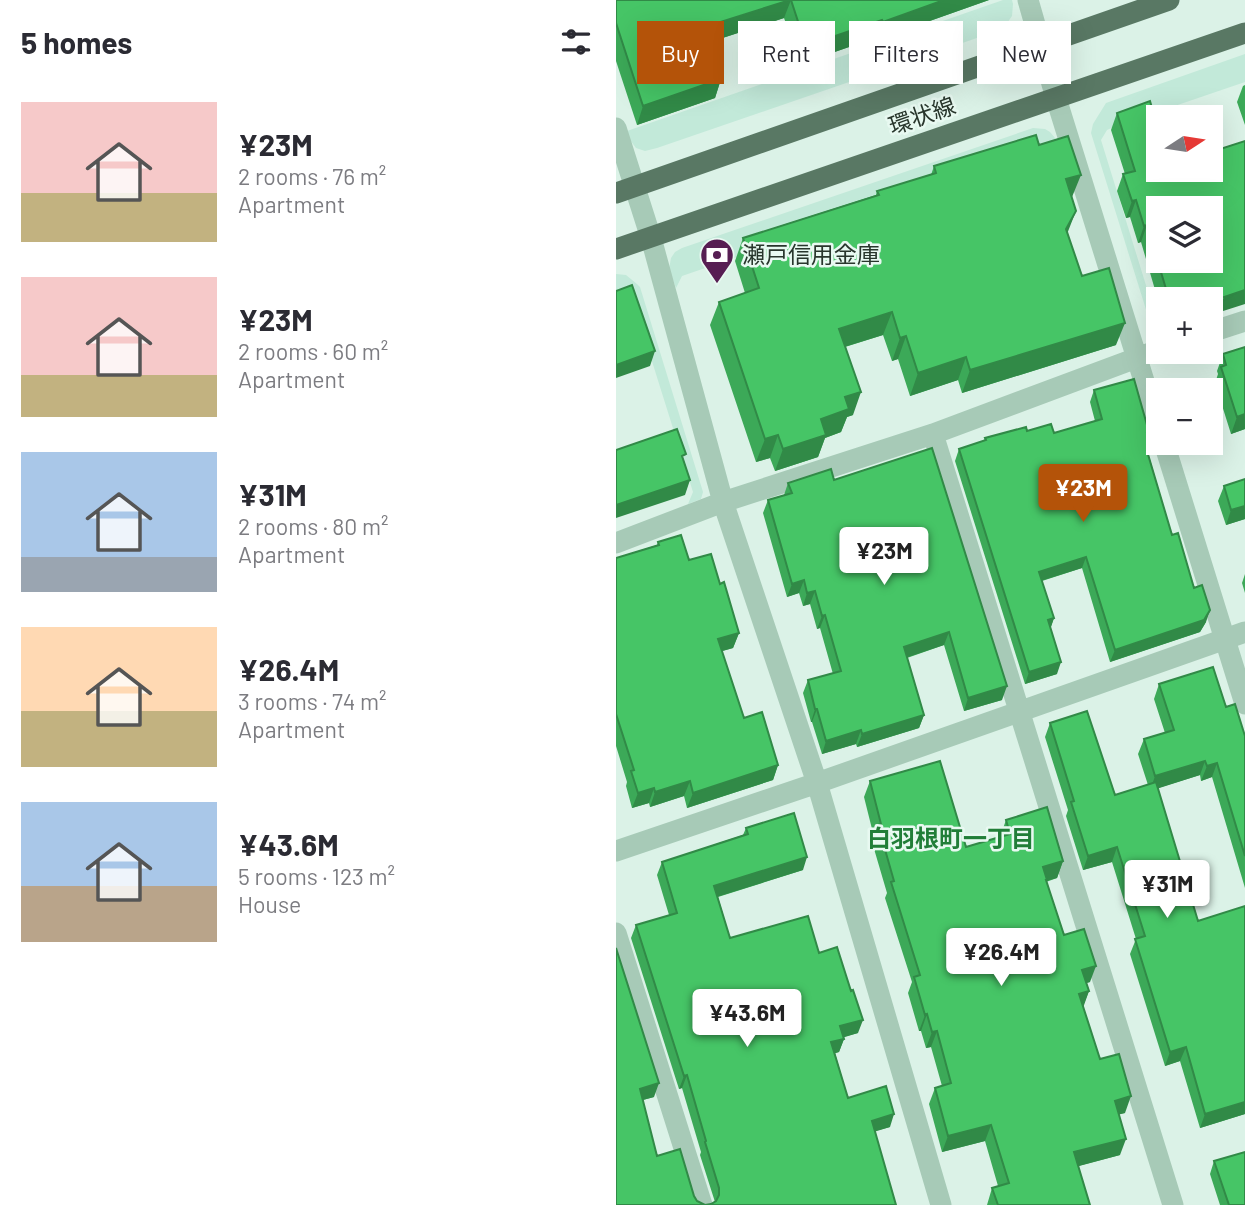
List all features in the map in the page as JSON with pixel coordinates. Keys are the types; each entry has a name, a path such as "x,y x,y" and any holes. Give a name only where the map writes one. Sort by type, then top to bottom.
{"main road":[{"name":"環状線","path":"1071,33 1169,0"},
{"name":"環状線","path":"616,250 1245,33"},
{"name":"環状線","path":"625,190 977,66"}],"street":[{"path":"1028,0 1034,21"},
{"path":"1052,84 1146,387"},
{"path":"616,128 625,190 652,237 723,502 817,783 941,1205"},
{"path":"1223,328 1245,321"},
{"path":"616,543 723,502 933,434 1146,354"},
{"path":"933,434 1173,1205"},
{"path":"1168,455 1245,704"},
{"path":"616,851 1245,632"},
{"path":"616,933 702,1205"}],"shaded area":[{"path":"1003,0 1012,0 1012,16 1009,21 977,21 977,38 963,43 963,21 943,21"},
{"path":"849,54 849,82 657,148 645,151 636,148 630,140 627,131 762,84 835,84 835,59"},
{"path":"1245,54 1245,82 1178,105 1146,105 1146,116 1107,130 1101,140 1147,287 1146,310 1091,133 1093,124 1106,103"},
{"path":"1033,128 1050,132 1055,138 1059,155 880,208 682,276 676,288 669,269 671,258 682,248"},
{"path":"616,274 626,275 640,287 703,492 701,499 688,504 693,492 634,304 616,299"}],"building":[{"path":"616,0 790,0 724,21 637,21 637,84 707,84 643,106 616,23"},
{"path":"791,0 944,0 886,21 849,21 849,31 835,36 835,21 798,21"},
{"path":"1150,101 1151,105 1146,105 1146,182 1223,182 1223,148 1245,141 1245,290 1224,297 1223,300 1223,287 1165,287 1161,273 1223,273 1223,196 1146,196 1144,226 1136,200 1132,201 1123,174 1135,171 1117,113"},
{"path":"1036,135 1039,145 1068,136 1081,175 1066,179 1076,211 1066,229 1082,276 1109,268 1125,323 970,370 966,357 918,373 906,336 900,338 892,312 839,329 861,392 845,397 849,409 821,419 826,435 783,449 778,435 765,439 719,302 759,288 743,238 879,195 877,191 936,173 934,166"},
{"path":"632,285 655,351 616,365 616,291"},
{"path":"1245,347 1245,414 1237,417 1221,367 1226,365 1223,354"},
{"path":"1134,379 1146,421 1146,455 1172,535 1178,533 1194,588 1202,585 1210,610 1204,620 1115,650 1086,557 1039,572 1054,618 1048,620 1061,662 1029,672 959,449 986,440 985,438 1026,427 1027,431 1051,424 1054,433 1102,419 1094,390"},
{"path":"677,429 686,454 682,456 690,480 616,505 616,450"},
{"path":"932,448 1007,686 968,698 949,632 904,647 924,715 862,734 861,730 826,741 808,680 841,671 815,591 807,593 804,580 792,584 768,500 792,493 788,483 831,469 834,480"},
{"path":"1245,479 1245,506 1231,510 1224,486"},
{"path":"681,535 689,560 711,554 720,584 724,582 739,633 718,639 744,718 762,712 778,765 693,793 690,781 655,792 654,788 638,793 631,771 634,770 616,714 616,558"},
{"path":"1213,667 1226,707 1235,704 1245,736 1245,856 1217,763 1207,766 1205,761 1155,776 1144,739 1174,730 1159,684"},
{"path":"1087,711 1115,795 1156,782 1198,921 1245,906 1245,1102 1205,1114 1186,1047 1170,1052 1135,939 1145,936 1117,847 1088,856 1050,723"},
{"path":"940,761 966,847 1010,834 1006,820 1047,807 1063,861 1043,867 1046,880 1064,935 1084,929 1096,966 1082,970 1089,991 1079,994 1100,1059 1119,1054 1131,1096 1115,1101 1126,1139 1074,1152 1090,1205 998,1205 992,1188 1009,1183 991,1125 948,1136 935,1088 951,1083 937,1031 932,1032 914,977 920,975 891,882 894,881 878,825 881,824 870,781"},
{"path":"794,813 807,857 714,886 730,938 808,916 819,953 837,947 863,1020 840,1026 844,1039 831,1042 848,1098 886,1086 894,1114 872,1121 896,1205 705,1205 716,1201 719,1188 687,1075 684,1076 636,925 677,913 662,862 748,834 746,828"},
{"path":"616,948 659,1083 640,1089 657,1156 680,1149 694,1196 705,1205 616,1205"},
{"path":"1245,1152 1245,1205 1229,1205 1214,1161"}],"place":[{"name":"瀬戸信用金庫","path":"717,285"}],"district":[{"name":"白羽根町一丁目","path":"951,839"}]}
